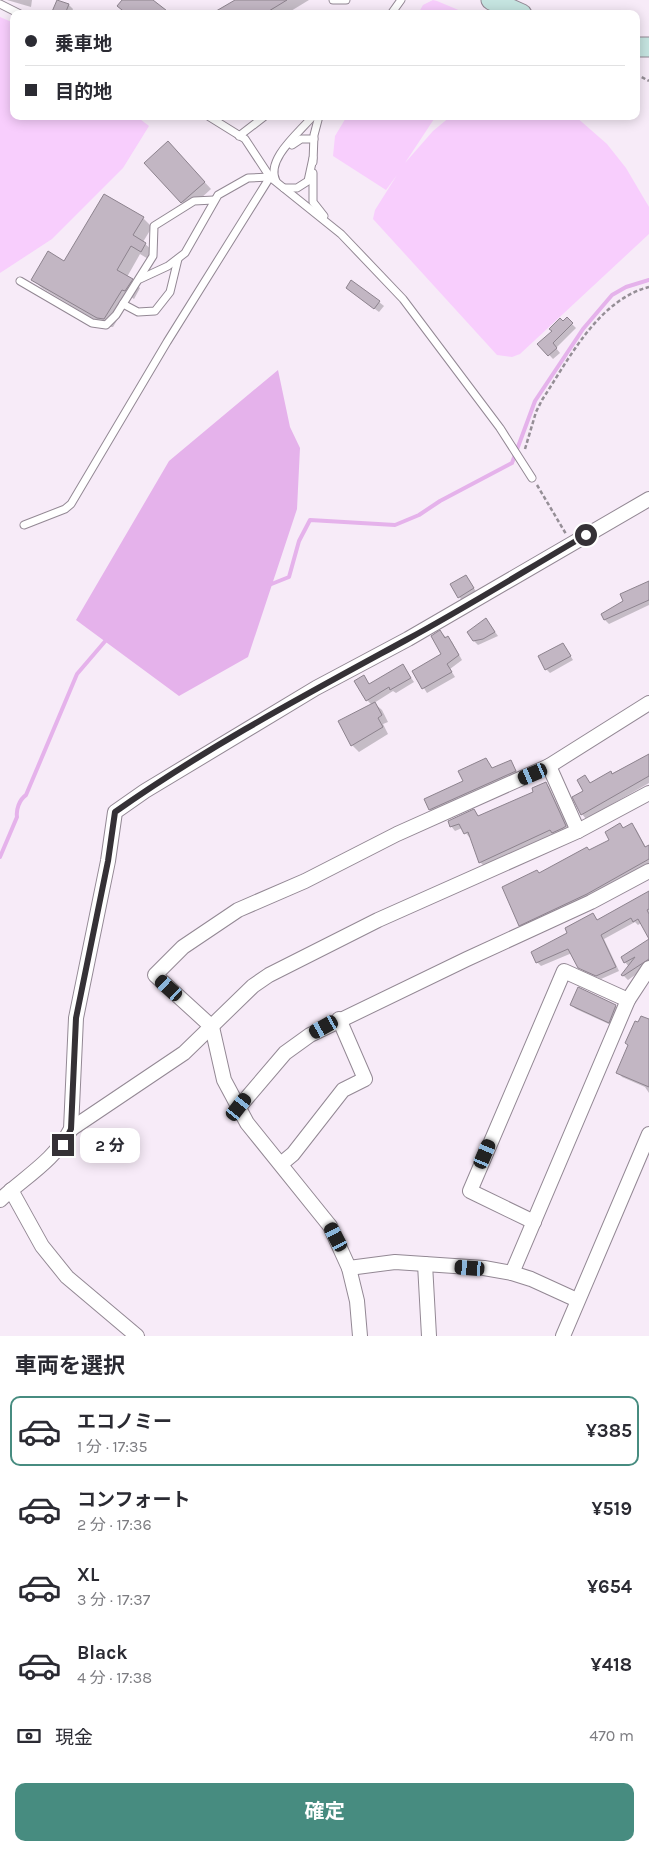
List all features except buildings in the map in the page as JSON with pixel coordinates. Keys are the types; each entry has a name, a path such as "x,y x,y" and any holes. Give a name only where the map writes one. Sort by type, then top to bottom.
{"street":[{"path":"491,0 513,10"},
{"path":"0,1200 46,1163 63,1145 71,1129 76,1018 108,861 115,812 168,777 316,688 408,639 649,499"},
{"path":"360,1336 357,1300 349,1268 330,1226 282,1164 247,1124 224,1080 212,1028 155,975 183,947 238,910 305,881 398,834 549,766 649,703"},
{"path":"549,766 578,830"},
{"path":"71,1129 184,1053 212,1028 253,986 269,975 378,920 578,830 649,793"},
{"path":"239,1107 285,1053 310,1035 339,1019 591,902 649,871"},
{"path":"512,1273 628,1000 649,968"},
{"path":"534,1222 470,1191 564,972 628,1000"},
{"path":"282,1164 294,1154 343,1090 365,1079 339,1019"},
{"path":"563,1336 649,1134"},
{"path":"11,1190 42,1246 67,1277 137,1336"},
{"path":"349,1268 395,1262 512,1273 577,1300"},
{"path":"425,1264 430,1336"}],"lane":[{"path":"333,0 346,0"},
{"path":"0,4 12,10"},
{"path":"214,120 245,139 270,177 341,234"},
{"path":"239,136 259,120"},
{"path":"310,120 273,166 274,176 280,186 292,189 308,181 313,158"},
{"path":"318,120 314,139 313,202 416,314 500,428 532,478"},
{"path":"285,149 301,139 314,139"},
{"path":"140,280 178,259 194,240 214,200 226,190 248,178 270,177"},
{"path":"24,525 65,509 71,504 167,342 270,177"},
{"path":"20,281 96,325 106,325 140,280 153,256 154,226 194,201 214,200"},
{"path":"123,304 138,312 156,311 170,292 178,259"}],"path":[{"path":"524,452 536,412 542,400 593,327 619,300 638,290 649,287"},
{"path":"532,478 572,544"}],"shaded area":[{"path":"433,0 458,10 420,10 423,5"},
{"path":"0,17 10,21 10,120 141,120 149,126 123,168 52,239 0,273"},
{"path":"345,120 433,120 405,163 433,131 446,120 580,120 607,144 626,168 649,207 649,234 520,354 512,357 497,355 373,219 375,210 397,175 386,190 333,156 335,136"},
{"path":"278,370 290,427 300,448 297,509 248,657 179,696 76,620 169,461"}],"waterway":[{"path":"269,585 289,577 299,541 310,520 395,525 419,515 440,501 512,463 535,401 583,329 612,295 626,287 649,280"},
{"path":"0,857 17,817 18,805 26,795 77,674 107,639"}],"route":[{"path":"63,1145 71,1129 76,1018 108,861 115,812 145,791 316,688 408,639 586,535"}]}
